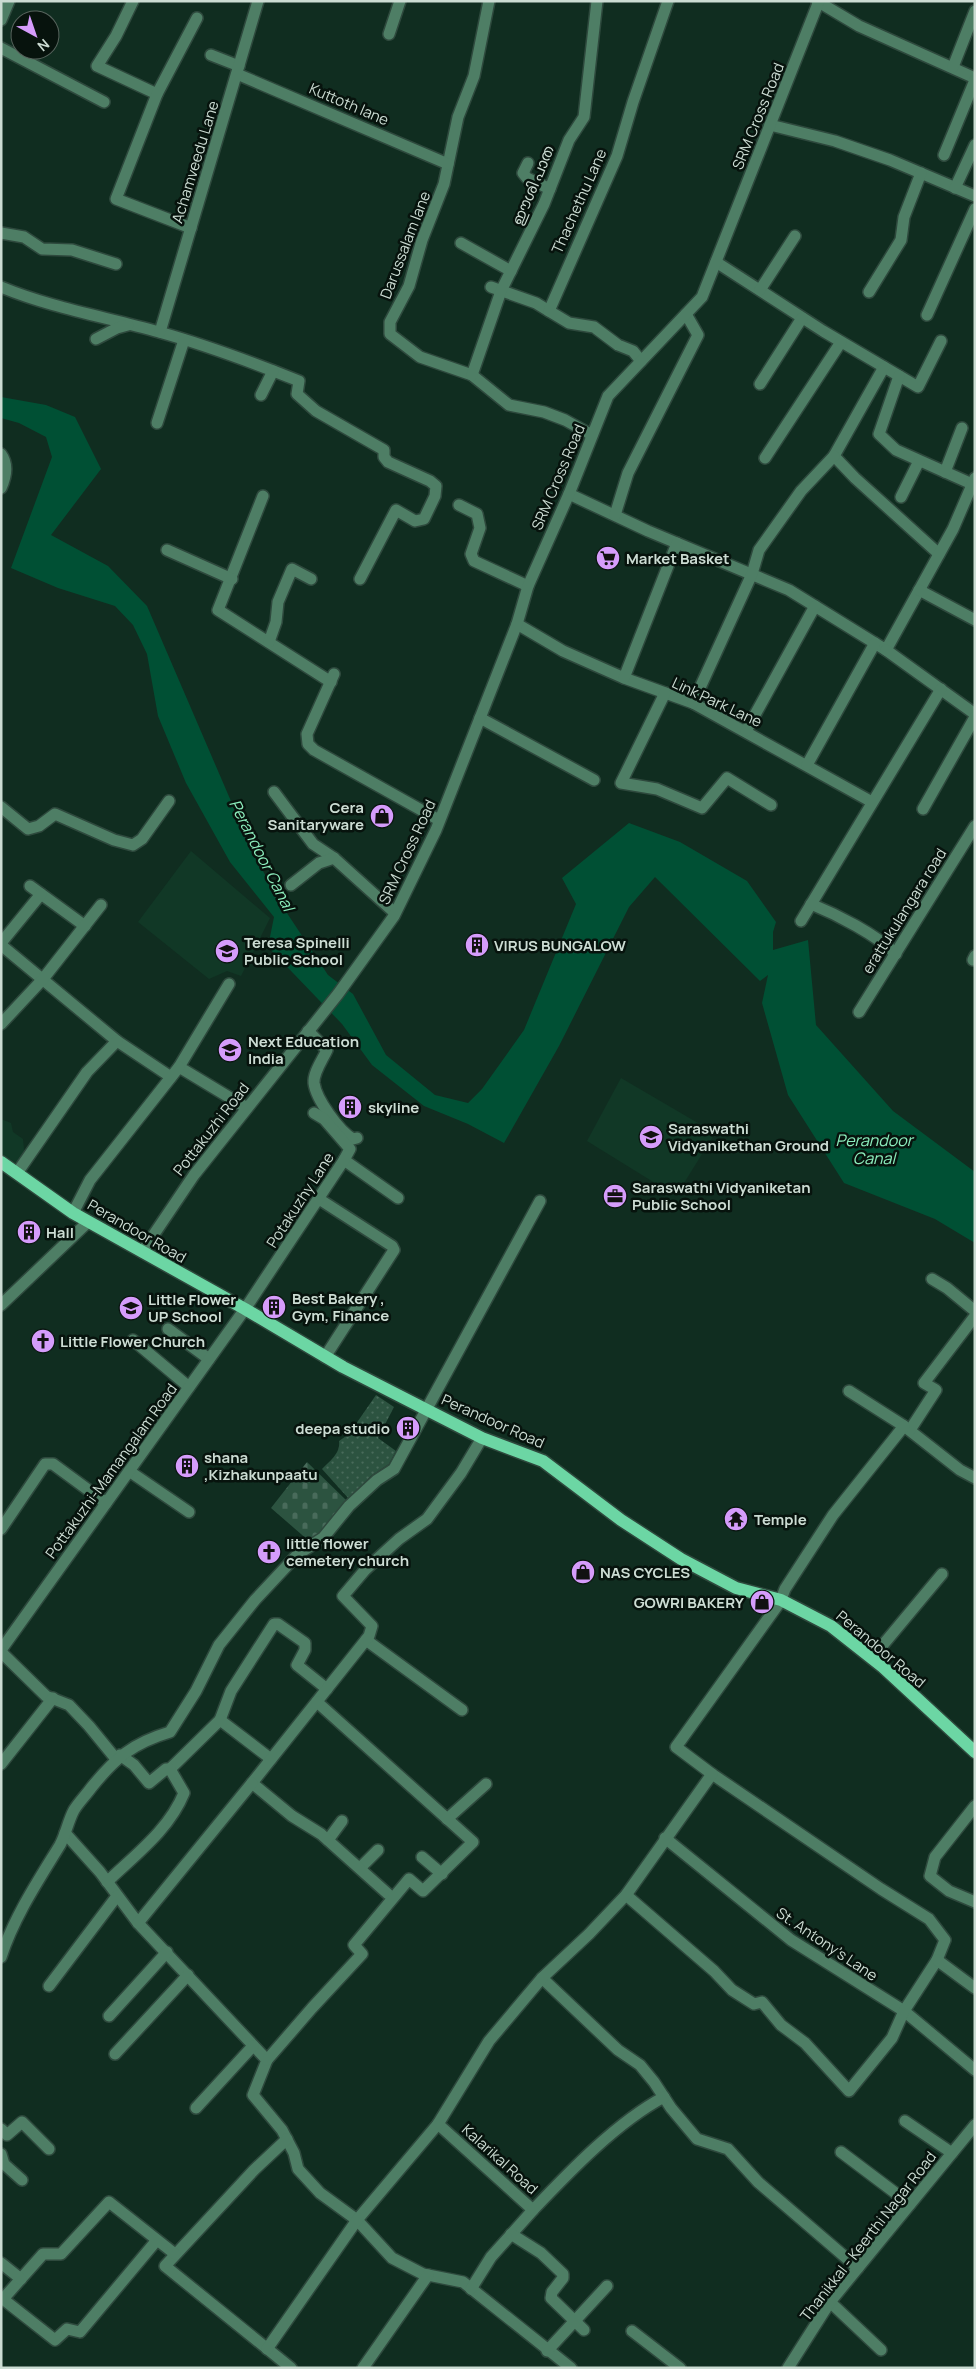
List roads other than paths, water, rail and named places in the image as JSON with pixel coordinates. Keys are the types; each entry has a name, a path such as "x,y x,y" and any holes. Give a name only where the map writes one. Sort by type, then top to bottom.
{"main road":[{"name":"Perandoor Road","path":"1,1162 73,1213 245,1309 325,1357 482,1438 543,1461 621,1520 681,1559 736,1588 781,1600 837,1630 872,1658 975,1752"}],"street":[{"path":"1,20 9,1"},
{"path":"133,1 116,36 97,66 157,94"},
{"name":"Achamveedu Lane","path":"160,332 258,1"},
{"path":"389,34 400,1"},
{"name":"Darussalam lane","path":"489,1 474,76 458,117 444,184 422,240 409,286 390,322 390,334 420,357 472,375 509,404 544,412 565,420 592,435"},
{"name":"ഈശി പാത","path":"472,375 496,289 511,271 550,189 569,140 584,117 597,1"},
{"name":"Thachethu Lane","path":"550,311 617,156 633,102 668,1"},
{"path":"818,2 859,26 953,67 975,79 944,155"},
{"name":"SRM Cross Road","path":"347,982 396,913 440,820 518,624 528,586 569,494 608,396 702,297 818,2"},
{"path":"953,67 975,11"},
{"path":"191,228 116,199 157,94 197,18"},
{"path":"1,48 104,102"},
{"name":"Kuttoth lane","path":"211,55 238,70 448,164"},
{"path":"770,125 835,141 921,173 975,196"},
{"path":"955,188 975,145"},
{"path":"528,163 523,173 527,178 550,189"},
{"path":"869,292 901,240 904,217 921,173"},
{"path":"927,315 975,210"},
{"path":"1,233 24,237 42,249 72,250 116,264"},
{"path":"760,290 795,236"},
{"path":"461,243 511,271"},
{"path":"716,262 802,318 918,387 941,341"},
{"path":"1,288 21,296 86,314 160,332 299,381 297,394 316,411 384,450 384,457 388,462 430,481 436,486 435,496 422,521 415,521 396,510 360,579"},
{"path":"496,289 536,303 569,322 594,327 618,345 633,352 641,361"},
{"path":"614,515 628,473 698,335 686,314"},
{"path":"760,384 802,318"},
{"path":"96,339 117,328 130,325"},
{"path":"157,423 184,340"},
{"path":"766,458 841,342"},
{"path":"693,703 752,574 759,550 801,492 834,456 884,367"},
{"path":"261,395 273,371"},
{"path":"886,650 939,554 974,481 945,472 896,450 879,434 899,376"},
{"path":"945,472 962,428"},
{"path":"1,454 4,457 7,476 1,488"},
{"path":"834,456 855,478 939,554"},
{"path":"901,497 919,461"},
{"path":"569,494 677,543 790,590 886,650 975,715 923,809"},
{"path":"263,496 232,579 218,610 269,642 333,678 307,734 308,744 314,750 440,820"},
{"path":"459,505 477,514 480,528 471,554 474,561 528,586"},
{"path":"624,678 677,543"},
{"path":"167,550 232,579"},
{"path":"269,642 276,622 278,602 292,569 311,579"},
{"path":"919,590 975,620"},
{"path":"746,732 815,606"},
{"name":"Link Park Lane","path":"518,624 563,650 624,678 693,703 872,802"},
{"path":"807,765 875,643"},
{"path":"801,921 941,689"},
{"path":"665,693 621,783 657,789 702,808 727,778 771,804"},
{"path":"480,718 594,780"},
{"path":"274,792 313,844 334,858 396,913"},
{"path":"1,807 28,829 39,826 56,814 114,840 133,845 142,839 170,801"},
{"name":"erattukulangara road","path":"859,1012 975,826"},
{"path":"291,885 319,863 334,858"},
{"path":"30,886 84,926"},
{"path":"41,894 1,944 117,1041 171,1077"},
{"path":"811,904 884,942 896,954"},
{"path":"1,1024 43,979 102,905"},
{"name":"Pottakuzhi Road","path":"142,1252 194,1174 347,982"},
{"path":"73,1213 90,1180 179,1067 229,984"},
{"path":"308,1032 327,1050 314,1082 324,1106 348,1136 353,1139 357,1138"},
{"path":"16,1173 87,1072 117,1041"},
{"path":"179,1067 246,1108"},
{"name":"Potakuzhy Lane","path":"245,1309 319,1199 350,1149 324,1119 314,1113"},
{"path":"344,1160 398,1198"},
{"path":"319,1199 392,1246 394,1250 325,1357"},
{"path":"1,1958 6,1942 36,1882 65,1834 74,1810 118,1757 146,1739 170,1732 196,1690 219,1645 249,1608 298,1554 323,1538 349,1506 377,1480 394,1469 540,1201"},
{"path":"1,1305 88,1222"},
{"path":"932,1279 947,1288 975,1311"},
{"name":"Pottakuzhi-Mamangalam Road","path":"1,1651 245,1309"},
{"path":"626,1895 714,1971 732,1990 754,2004 762,2002 781,2025 805,2043 849,2092 892,2038 904,2011 936,1960 945,1940 929,1919 873,1884 712,1774 676,1747 781,1600 785,1589 833,1515 907,1428 936,1390 924,1383 975,1316"},
{"path":"168,1329 209,1360"},
{"path":"133,1340 189,1387"},
{"path":"849,1391 907,1428 960,1470 975,1478"},
{"path":"138,1922 366,1640 372,1626 343,1596 365,1570 399,1539 427,1519 461,1473 482,1438"},
{"path":"1,1529 45,1464 53,1464 106,1503"},
{"path":"129,1471 189,1512"},
{"path":"872,1658 942,1574"},
{"path":"1,1651 46,1696 69,1705 118,1757 134,1765 149,1783 166,1769 170,1769 220,1720 231,1692 274,1624 278,1624 305,1643 305,1650 297,1665 327,1689"},
{"path":"366,1640 462,1710"},
{"path":"1,1764 53,1698"},
{"path":"316,1702 473,1842 423,1891 409,1879 354,1945 362,1954 267,2060 253,2095 287,2139 294,2153 298,2169 320,2193 357,2220 392,2258 423,2274 463,2282 547,2351 572,2368"},
{"path":"220,1720 271,1759"},
{"path":"107,1882 145,1847 179,1805 184,1793 170,1769"},
{"path":"267,2349 357,2220 438,2124 489,2041 542,1978 589,1934 626,1895 712,1774"},
{"path":"252,1783 292,1816 328,1840 388,1894"},
{"path":"448,1819 486,1784"},
{"path":"975,1806 935,1857 930,1876 949,1891 975,1902"},
{"path":"328,1840 342,1821"},
{"path":"65,1834 107,1882 138,1922 267,2060"},
{"name":"St. Antony's Lane","path":"665,1838 791,1940 904,2011 975,2070"},
{"path":"360,1868 378,1850"},
{"path":"422,1858 442,1874"},
{"path":"49,1986 117,1896"},
{"path":"109,2016 167,1952"},
{"path":"936,1960 975,1988"},
{"path":"115,2054 188,1975"},
{"path":"542,1978 618,2050 640,2065 697,2139 728,2149 758,2182 858,2268"},
{"path":"196,2108 253,2046"},
{"path":"533,2210 601,2144 650,2105 664,2097"},
{"path":"905,2121 952,2153"},
{"path":"3,2136 22,2122 49,2149"},
{"name":"Kalarikal Road","path":"438,2124 533,2210 491,2257 471,2289"},
{"name":"Thanikkal - Keerthi Nagar Road","path":"788,2368 830,2302 975,2125"},
{"path":"287,2139 254,2170 164,2266 291,2368"},
{"path":"841,2152 910,2204"},
{"path":"1,2154 4,2164 22,2180"},
{"path":"157,2240 80,2332 67,2329 55,2340 4,2299 43,2254 61,2254 109,2202 175,2254"},
{"path":"512,2234 541,2253 563,2274 563,2278 552,2292 551,2298 584,2330"},
{"path":"1,2263 21,2279"},
{"path":"363,2368 428,2274"},
{"path":"547,2351 608,2286"},
{"path":"830,2302 882,2350"},
{"path":"632,2331 680,2368"}],"water":[{"name":"Perandoor Canal","path":"1,397 46,405 75,417 101,469 51,535 108,566 147,606 249,843 275,895 328,975 353,994 386,1055 435,1095 468,1103 482,1089 524,1030 576,904 562,878 629,823 680,842 747,881 776,922 773,932 773,950 808,940 816,1025 893,1111 975,1172 975,1243 935,1219 844,1183 788,1095 762,1003 768,975 760,981 655,877 629,907 559,1046 504,1143 468,1124 424,1106 372,1065 342,1024 268,947 274,917 230,862 186,783 158,716 147,654 133,625 115,606 58,588 11,568 52,457 46,437 19,423 1,418"}],"place":[{"name":"Market Basket","path":"608,558"},
{"name":"Cera Sanitaryware","path":"382,816"},
{"name":"VIRUS BUNGALOW","path":"477,945"},
{"name":"Teresa Spinelli Public School","path":"227,951"},
{"name":"Next Education India","path":"230,1050"},
{"name":"skyline","path":"350,1107"},
{"name":"Saraswathi Vidyanikethan Ground","path":"651,1137"},
{"name":"Saraswathi Vidyaniketan Public School","path":"615,1196"},
{"name":"Hall","path":"29,1232"},
{"name":"Best Bakery , Gym, Finance","path":"274,1307"},
{"name":"Little Flower UP School","path":"131,1308"},
{"name":"Little Flower Church","path":"43,1341"},
{"name":"deepa studio","path":"408,1428"},
{"name":"shana ,Kizhakunpaatu","path":"187,1466"},
{"name":"Temple","path":"736,1519"},
{"name":"little flower cemetery church","path":"269,1552"},
{"name":"NAS CYCLES","path":"583,1572"},
{"name":"GOWRI BAKERY","path":"762,1602"}]}
